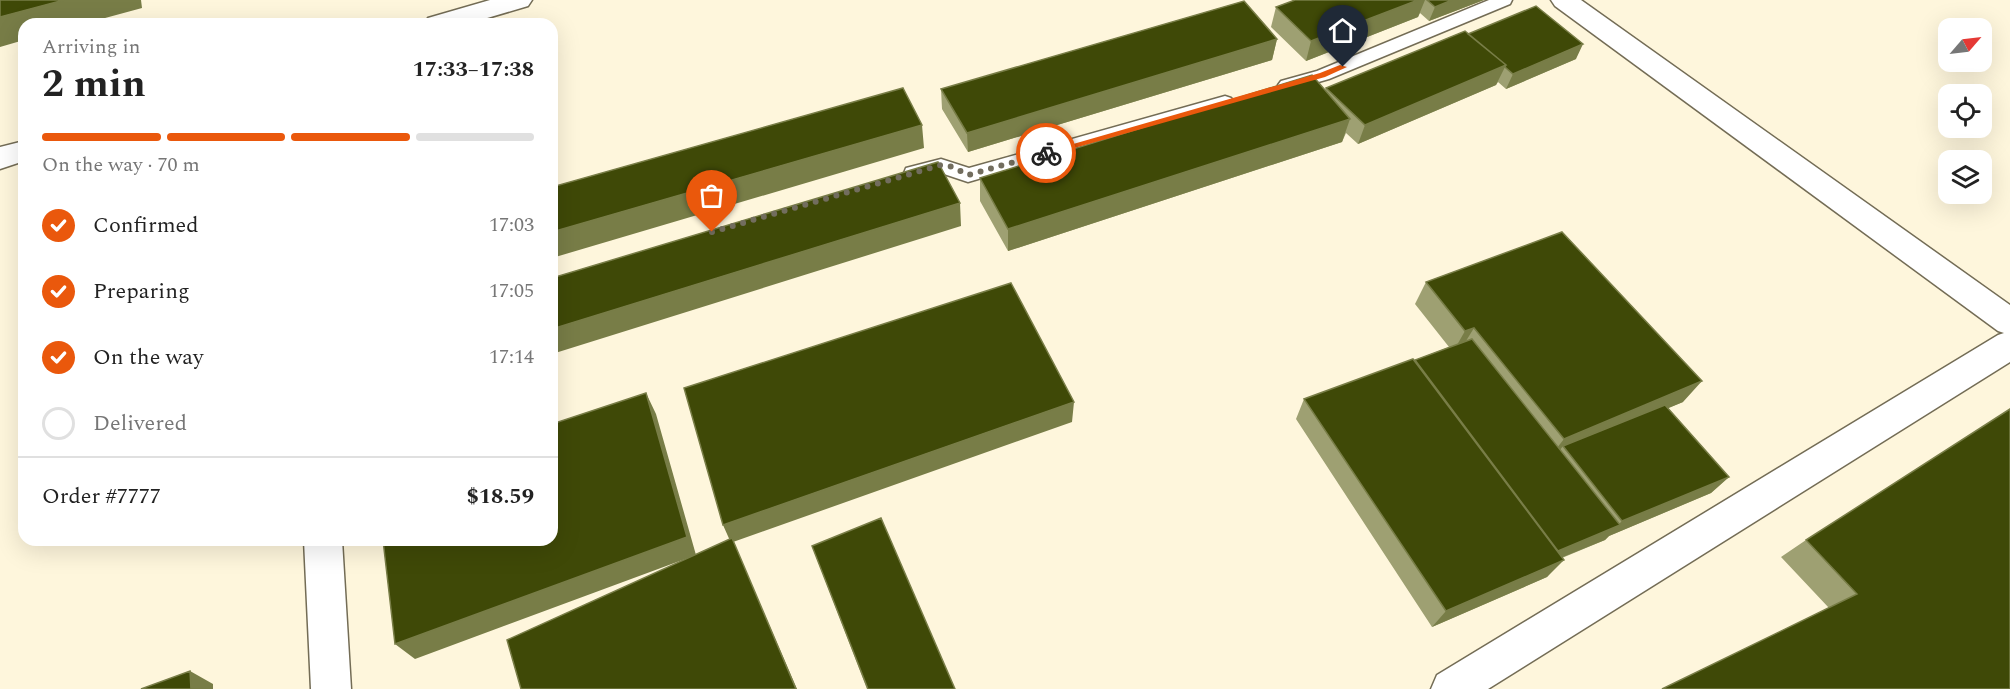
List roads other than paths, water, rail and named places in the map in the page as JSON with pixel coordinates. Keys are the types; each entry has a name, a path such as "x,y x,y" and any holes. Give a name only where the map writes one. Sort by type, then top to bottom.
{"street":[{"path":"458,18 519,0"},
{"path":"1564,0 2010,322"},
{"path":"0,159 18,153"},
{"path":"1451,689 2010,345"},
{"path":"323,546 331,689"}],"lane":[{"path":"1265,91 1323,75 1504,0"},
{"path":"895,178 941,165 953,167 968,175 1242,98"}]}
